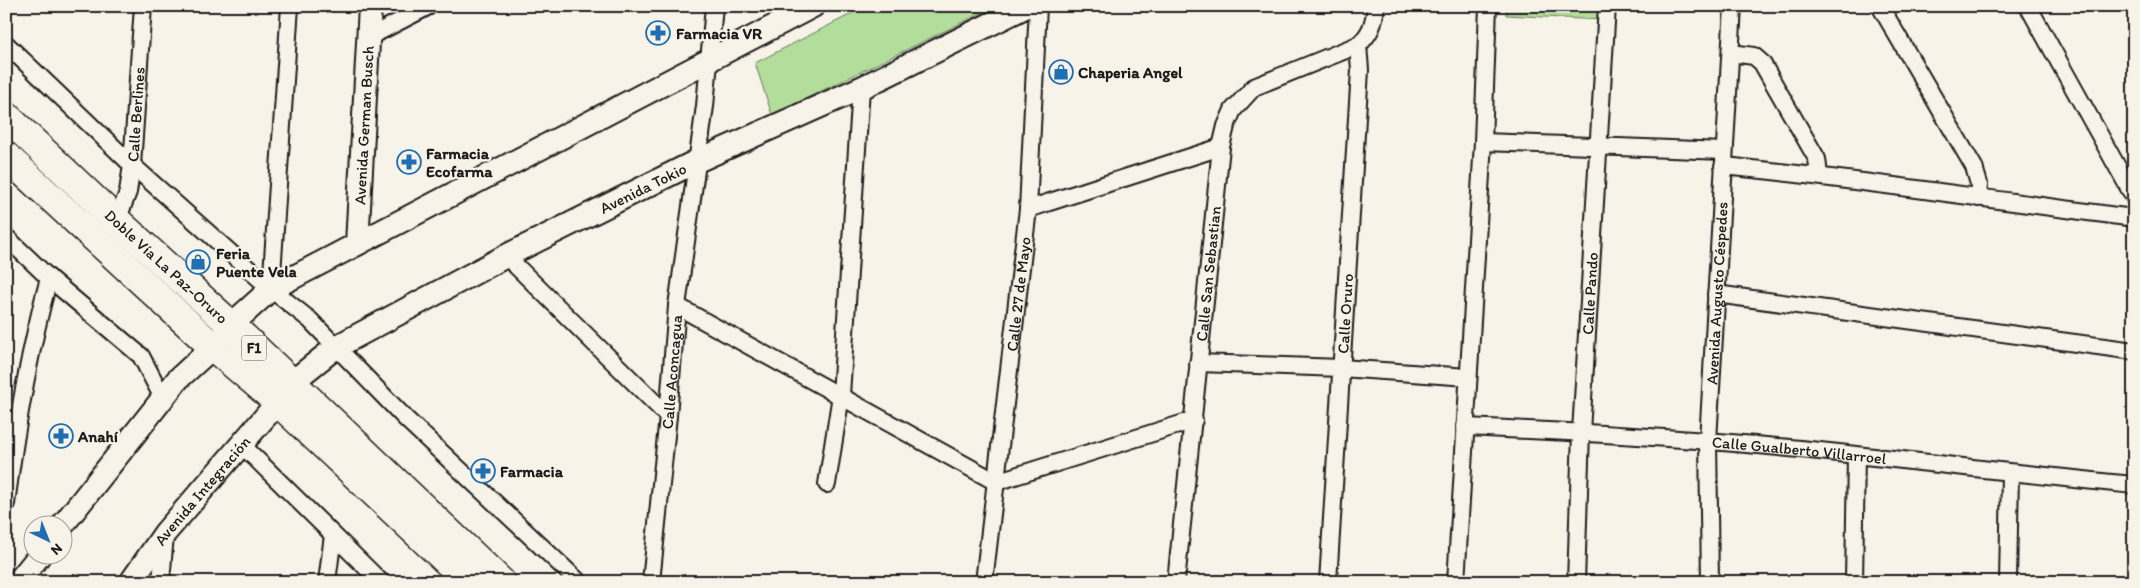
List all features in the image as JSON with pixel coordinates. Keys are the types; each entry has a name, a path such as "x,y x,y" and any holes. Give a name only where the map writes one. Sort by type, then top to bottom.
{"highway":[{"name":"Doble Vía La Paz-Oruro","path":"6,116 231,325 285,392 469,582"},
{"name":"Doble Vía La Paz-Oruro","path":"6,156 213,347 285,392 501,582"}],"street":[{"name":"Calle Berlines","path":"117,221 128,192 132,165 143,6"},
{"path":"271,288 290,6"},
{"name":"Avenida German Busch","path":"357,244 370,6"},
{"path":"369,37 429,6"},
{"name":"Calle Aconcagua","path":"651,582 677,306 697,161 714,6"},
{"path":"70,516 178,379 213,347 231,325 271,288 813,6"},
{"name":"Avenida Tokio","path":"285,392 336,347 506,256 697,161 861,88 1027,6"},
{"name":"Calle 27 de Mayo","path":"984,582 1028,209 1038,6"},
{"path":"1358,46 1370,33 1376,6"},
{"path":"1456,582 1483,142 1488,6"},
{"name":"Calle Pando","path":"1576,582 1581,432 1607,6"},
{"name":"Avenida Augusto Céspedes","path":"1710,582 1708,441 1733,6"},
{"path":"1880,6 1974,167 1979,184 1978,198"},
{"path":"2028,6 2134,197"},
{"path":"6,44 132,165 310,320 414,426 579,582"},
{"name":"Calle San Sebastian","path":"1176,582 1221,147 1226,126 1233,110 1254,87 1358,46"},
{"name":"Calle Oruro","path":"1328,582 1360,70 1358,46"},
{"path":"1730,53 1754,56 1762,63 1817,159 1819,175"},
{"path":"827,484 841,396 861,88"},
{"path":"1483,142 1599,146 1724,159 1978,198 2134,218"},
{"path":"1028,209 1221,147"},
{"path":"6,237 49,278 141,356 163,398"},
{"path":"506,256 668,416"},
{"path":"6,504 18,418 33,343 49,278"},
{"path":"1716,294 2134,351"},
{"path":"677,306 996,482 1194,420"},
{"path":"1198,363 1341,368 1468,377"},
{"name":"Avenida Integración","path":"131,582 165,533 285,392"},
{"name":"Calle Gualberto Villarroel","path":"1465,427 1581,432 1708,441 1856,454 2010,474 2134,485"},
{"path":"241,444 381,582"},
{"path":"1854,582 1856,454"},
{"path":"2008,582 2010,474"},
{"path":"161,582 165,533"},
{"path":"327,582 333,536"},
{"path":"18,582 31,566"}],"green space":[{"path":"867,6 996,6 772,115 755,63"},
{"path":"1507,6 1602,6 1601,20 1506,15"}],"place":[{"name":"Farmacia VR","path":"658,33"},
{"name":"Chaperia Angel","path":"1061,72"},
{"name":"Farmacia Ecofarma","path":"409,162"},
{"name":"Feria Puente Vela","path":"198,262"},
{"name":"Anahí","path":"61,436"},
{"name":"Farmacia","path":"483,471"}]}
